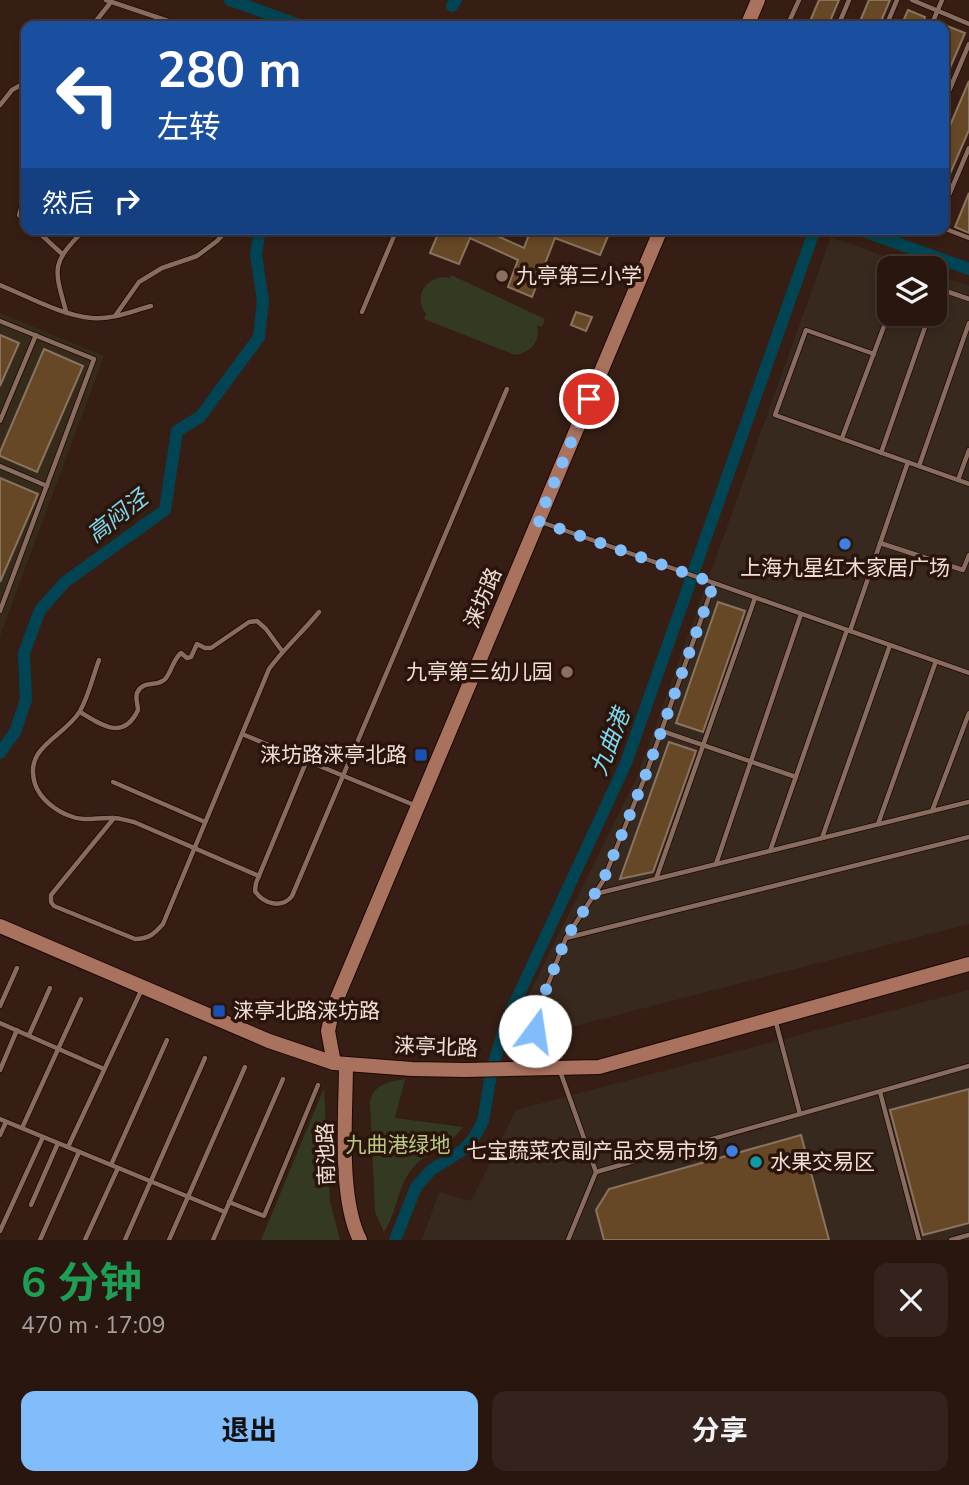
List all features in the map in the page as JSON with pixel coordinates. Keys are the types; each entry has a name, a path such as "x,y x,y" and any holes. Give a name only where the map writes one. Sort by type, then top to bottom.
{"street":[{"path":"749,21 758,0"},
{"name":"涞坊路","path":"340,1064 328,1031 333,1008 658,235"},
{"name":"涞亭北路","path":"0,926 270,1041 340,1064 465,1070 600,1067 969,964"},
{"name":"南池路","path":"340,1064 349,1205 360,1240"}],"lane":[{"path":"790,21 799,0"},
{"path":"840,21 849,0"},
{"path":"888,21 897,0"},
{"path":"912,0 969,24"},
{"path":"933,21 942,0"},
{"path":"95,21 108,1 168,21"},
{"path":"949,91 969,44"},
{"path":"0,105 12,90 21,85"},
{"path":"949,195 969,148"},
{"path":"949,230 969,238"},
{"path":"42,235 61,253"},
{"path":"66,311 56,278 61,253 79,235"},
{"path":"115,317 139,282 162,268 197,256 223,235"},
{"path":"362,312 394,235"},
{"path":"0,285 66,311 93,318 115,317 151,306"},
{"path":"947,291 969,299"},
{"path":"0,321 94,359 0,611"},
{"path":"919,466 969,323"},
{"path":"842,438 884,326"},
{"path":"881,453 925,326"},
{"path":"874,354 806,330 775,415 969,484"},
{"path":"0,421 36,335"},
{"path":"307,760 255,891 259,898 278,905 287,903 292,896 507,389"},
{"path":"958,480 969,450"},
{"path":"770,851 908,462"},
{"path":"0,466 47,486"},
{"path":"538,521 969,673"},
{"path":"880,543 964,570 969,555"},
{"path":"520,1069 540,1005 566,938 603,881 662,731 712,583"},
{"path":"656,879 755,598"},
{"path":"114,818 51,895 51,902 54,906 135,939 146,939 155,934 163,924 269,669 319,612"},
{"path":"716,864 801,614"},
{"path":"80,712 105,727 117,729 127,725 138,710 136,695 139,690 145,685 159,684 165,680 180,653 187,658 191,657 197,644 211,648 249,622 257,621 282,651"},
{"path":"822,838 890,645"},
{"path":"99,660 80,712 36,756 32,773 37,790 48,803 68,816 80,820 114,818 134,822 259,876"},
{"path":"878,824 936,662"},
{"path":"932,811 969,713"},
{"path":"662,731 796,777"},
{"path":"242,734 418,806"},
{"path":"113,782 205,822"},
{"path":"594,894 969,802"},
{"path":"566,938 969,838"},
{"path":"0,1006 17,968"},
{"path":"68,1147 143,987"},
{"path":"29,1036 50,988"},
{"path":"22,1128 81,999"},
{"path":"774,1018 800,1114"},
{"path":"0,1023 104,1069"},
{"path":"0,1070 17,1030"},
{"path":"111,1165 167,1040"},
{"path":"125,1240 205,1058"},
{"path":"596,1172 969,1066"},
{"path":"169,1240 245,1067"},
{"path":"559,1068 596,1172 568,1240"},
{"path":"213,1240 283,1079"},
{"path":"229,1202 264,1216 318,1085"},
{"path":"880,1091 919,1240"},
{"path":"0,1119 225,1212"},
{"path":"0,1135 6,1122"},
{"path":"0,1231 43,1137"},
{"path":"31,1205 58,1143"},
{"path":"40,1240 79,1152"},
{"path":"85,1240 118,1168"},
{"path":"951,1240 969,1235"}],"shaded area":[{"name":"上海九星红木家居广场","path":"831,237 884,256 877,256 877,326 947,326 947,278 969,286 969,924 509,1043 516,1020 638,775"},
{"path":"0,313 104,356 0,636"},
{"name":"七宝蔬菜农副产品交易市场","path":"969,990 969,1240 422,1240 439,1192 471,1201 516,1110"}],"green space":[{"path":"451,275 545,319 542,327 537,325 538,336 534,345 515,355 424,319 426,314 421,300 424,287 435,279 450,278"},
{"name":"九曲港绿地","path":"405,1079 395,1118 463,1127 451,1140 423,1158 411,1170 384,1232 375,1212 370,1101 379,1087"},
{"name":"九曲港绿地","path":"324,1088 330,1202 340,1240 261,1240"}],"building":[{"path":"819,0 839,0 830,21 810,21"},
{"path":"869,0 890,0 881,21 860,21"},
{"path":"908,10 925,17 924,21 903,21"},
{"path":"949,27 965,33 949,70"},
{"path":"969,81 969,130 949,176 949,128"},
{"path":"969,193 969,233 955,227"},
{"path":"438,235 495,235 524,248 529,235 608,235 600,255 555,238 532,297 508,287 518,260 470,238 459,264 430,253"},
{"path":"576,312 592,317 586,331 571,325"},
{"path":"0,335 19,343 0,386"},
{"path":"44,349 83,366 37,472 0,456 0,452"},
{"path":"0,478 38,494 0,582"},
{"path":"718,602 745,611 703,732 676,723"},
{"path":"669,742 696,751 653,872 620,879"},
{"path":"969,1089 969,1223 923,1235 890,1110"},
{"name":"水果交易区","path":"801,1135 829,1240 604,1240 596,1210 609,1189"}],"waterway":[{"path":"230,0 288,21"},
{"path":"452,6 456,0"},
{"name":"高闷泾","path":"0,753 15,732 26,700 24,653 40,610 65,582 165,510 177,431 200,417 259,337 263,301 256,255 259,235"},
{"name":"九曲港","path":"395,1240 416,1187 431,1170 463,1150 474,1138 483,1121 492,1069 507,1020 626,763 813,235"},
{"path":"875,235 969,269"}],"place":[{"name":"九亭第三小学","path":"502,276"},
{"name":"上海九星红木家居广场","path":"845,544"},
{"name":"九亭第三幼儿园","path":"567,672"},
{"name":"涞坊路涞亭北路","path":"421,755"},
{"name":"涞亭北路涞坊路","path":"219,1011"},
{"name":"七宝蔬菜农副产品交易市场","path":"732,1151"},
{"name":"水果交易区","path":"756,1162"}],"route":[{"path":"535,1031 540,1005 566,938 603,881 645,777 714,583 538,521 589,399"}]}
